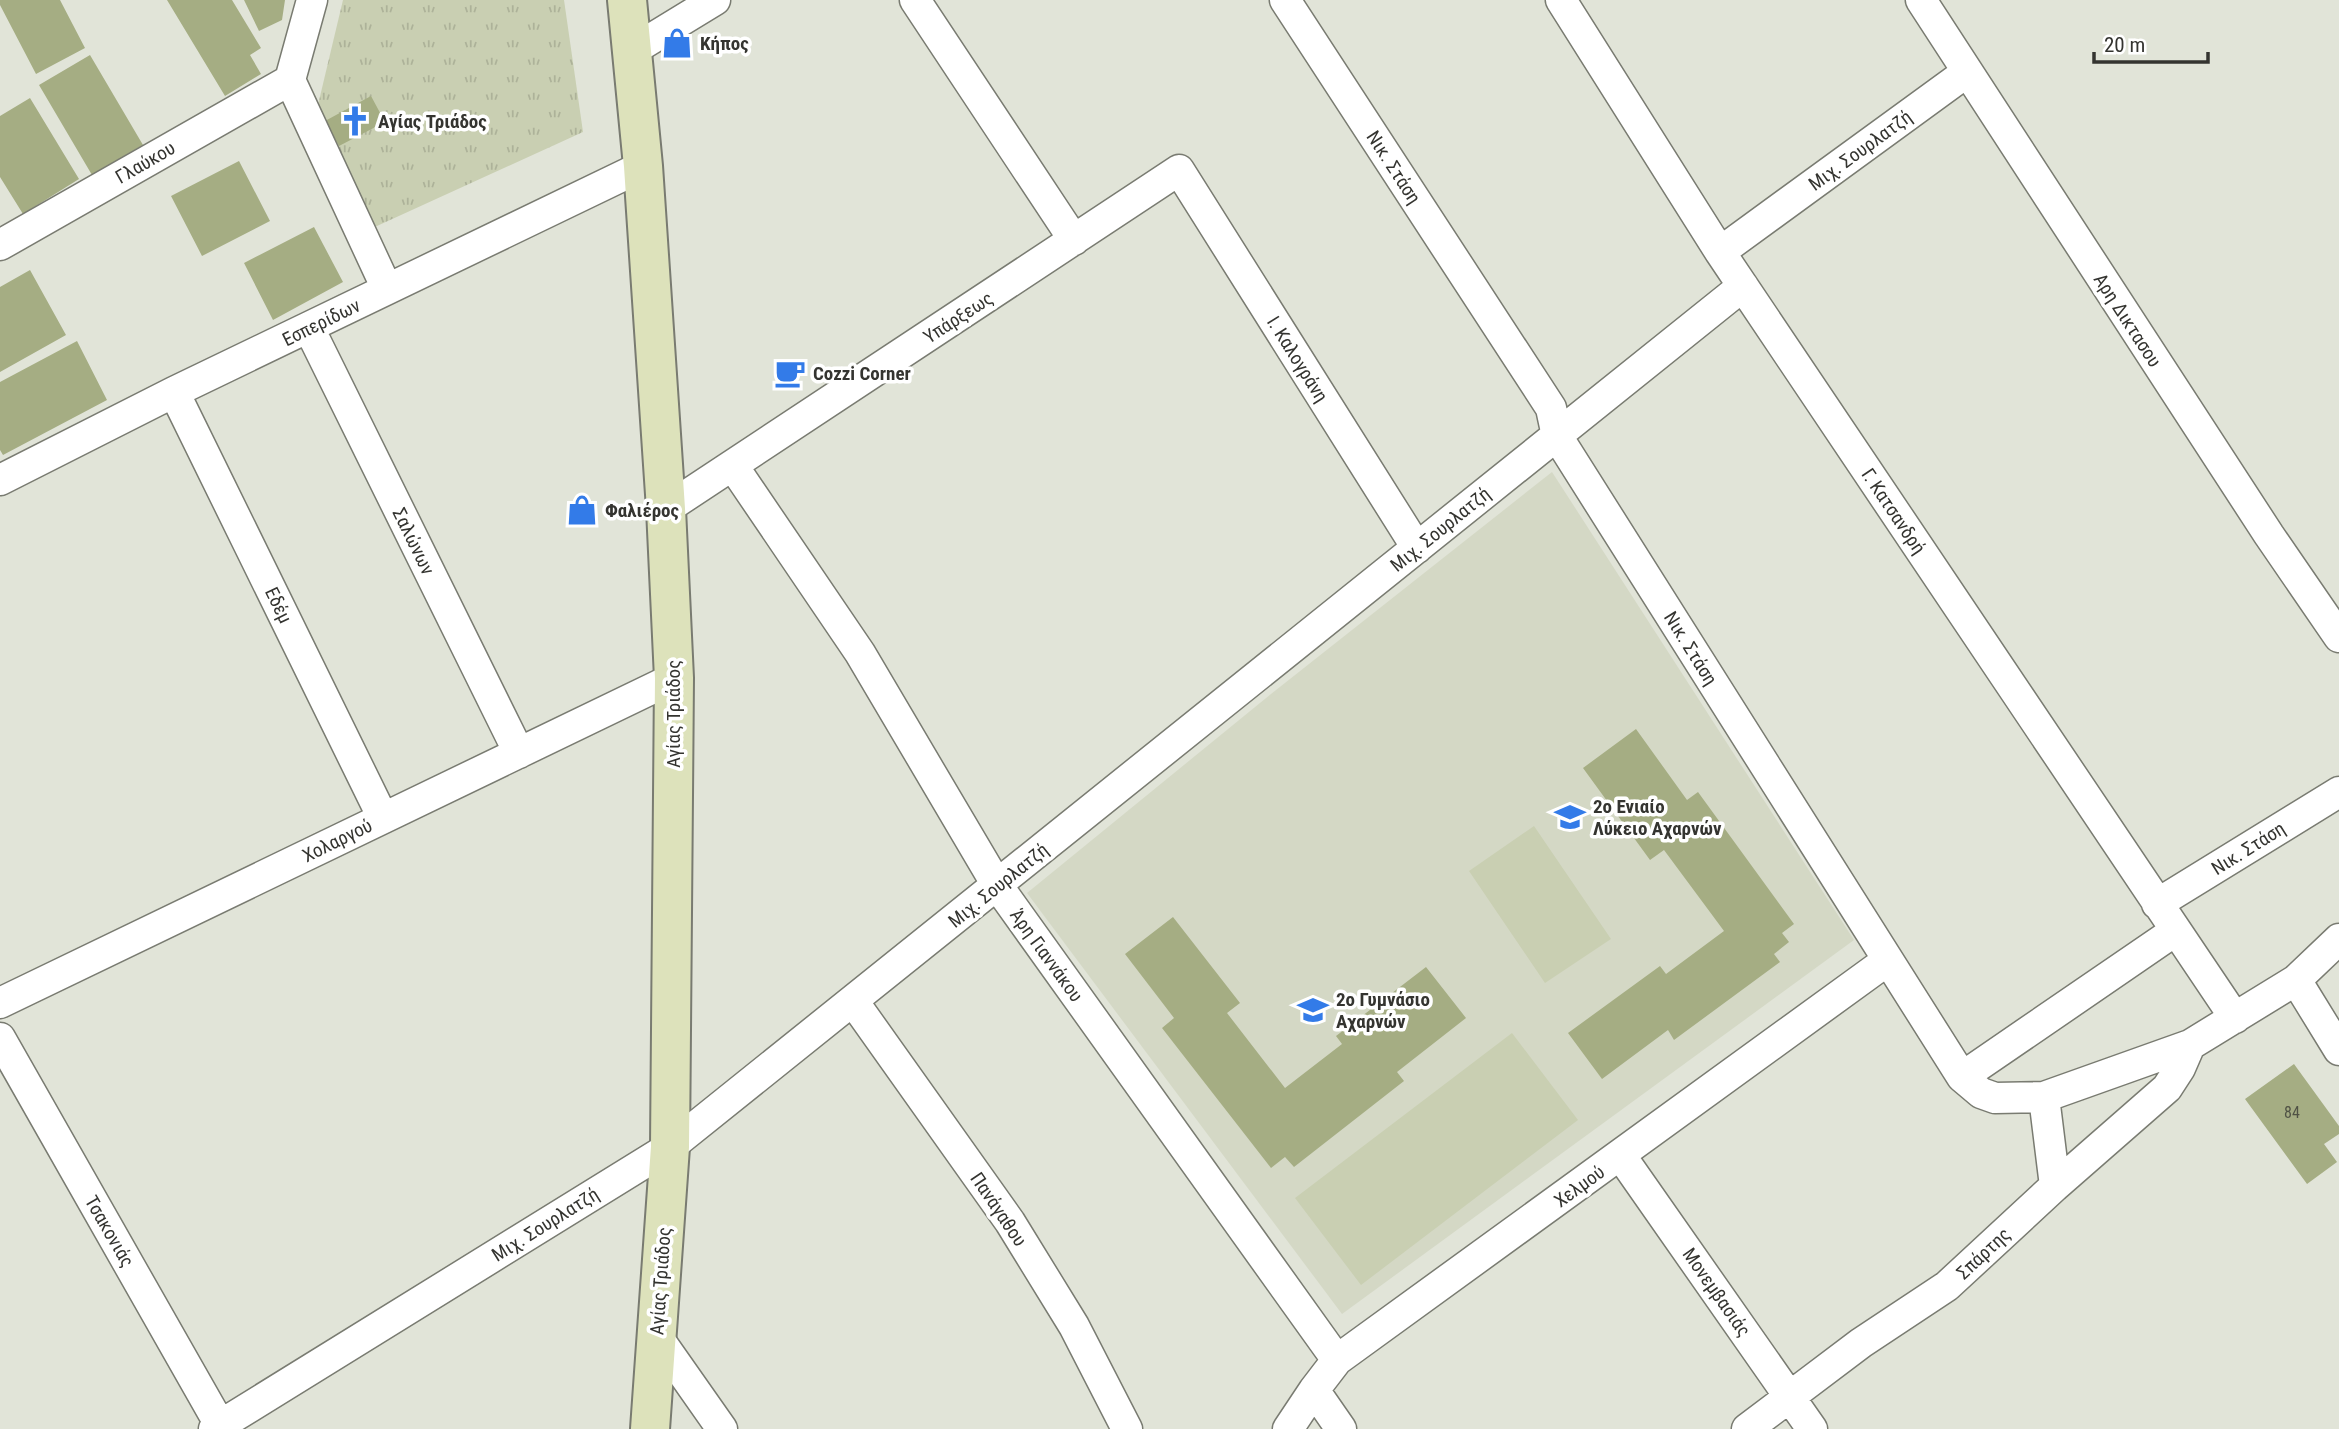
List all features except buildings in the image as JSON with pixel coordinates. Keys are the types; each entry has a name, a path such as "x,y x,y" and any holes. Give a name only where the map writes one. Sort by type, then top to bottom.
{"street":[{"path":"312,0 290,80 387,289"},
{"name":"Αγίας Τριάδος","path":"627,0 643,166 666,509 674,678 670,1147 650,1429"},
{"path":"633,50 715,0"},
{"path":"915,0 1074,240"},
{"name":"Νικ. Στάση","path":"1285,0 1551,408 1557,436 1962,1077"},
{"name":"Γ. Κατσανδρή","path":"1561,0 1720,252 2235,1018"},
{"name":"Αρη Δικτασου","path":"1921,0 2261,523 2339,637"},
{"name":"Μιχ. Σουρλατζή","path":"1720,252 1967,72"},
{"name":"Γλαύκου","path":"0,245 290,80"},
{"name":"Εσπερίδων","path":"0,480 174,392 643,166"},
{"name":"Υπάρξεως","path":"666,509 1180,170"},
{"name":"Ι. Καλογράνη","path":"1180,170 1417,548"},
{"name":"Μιχ. Σουρλατζή","path":"217,1427 670,1147 1744,286"},
{"name":"Σαλώνων","path":"309,328 519,753"},
{"name":"Εδέμ","path":"174,392 383,818"},
{"name":"Άρη Γιαννάκου","path":"733,466 860,653 998,885 1337,1360"},
{"name":"Χολαργού","path":"0,1003 674,678"},
{"name":"Νικ. Στάση","path":"2157,904 2339,792"},
{"path":"2175,931 1962,1077 1981,1093 1995,1098 2044,1097 2190,1045 2296,980 2339,939"},
{"name":"Χελμού","path":"1288,1429 1337,1360 1888,960"},
{"path":"2296,980 2339,1050"},
{"name":"Πανάγαθου","path":"853,1001 1010,1223 1074,1326 1127,1429"},
{"name":"Τσακονιάς","path":"0,1038 217,1427"},
{"name":"Σπάρτης","path":"1747,1429 1861,1343 1947,1286 2167,1088 2190,1045"},
{"path":"2044,1097 2055,1186"},
{"name":"Μονεμβασιάς","path":"1621,1156 1812,1429"},
{"path":"656,1335 722,1429"},
{"path":"1314,1390 1341,1429"}],"shaded area":[{"path":"1552,472 1854,940 1342,1314 1027,893 1271,694"}],"green space":[{"path":"343,0 564,0 583,132 366,231 312,130"},
{"path":"1534,826 1611,939 1545,983 1469,871"},
{"path":"1512,1033 1578,1120 1361,1285 1295,1198"}],"place":[{"name":"Κήπος","path":"677,43"},
{"name":"Αγίας Τριάδος","path":"355,121"},
{"name":"Cozzi Corner","path":"790,373"},
{"name":"Φαλιέρος","path":"582,510"},
{"name":"2ο Ενιαίο Λύκειο Αχαρνών","path":"1570,817"},
{"name":"2ο Γυμνάσιο Αχαρνών","path":"1313,1010"}]}
